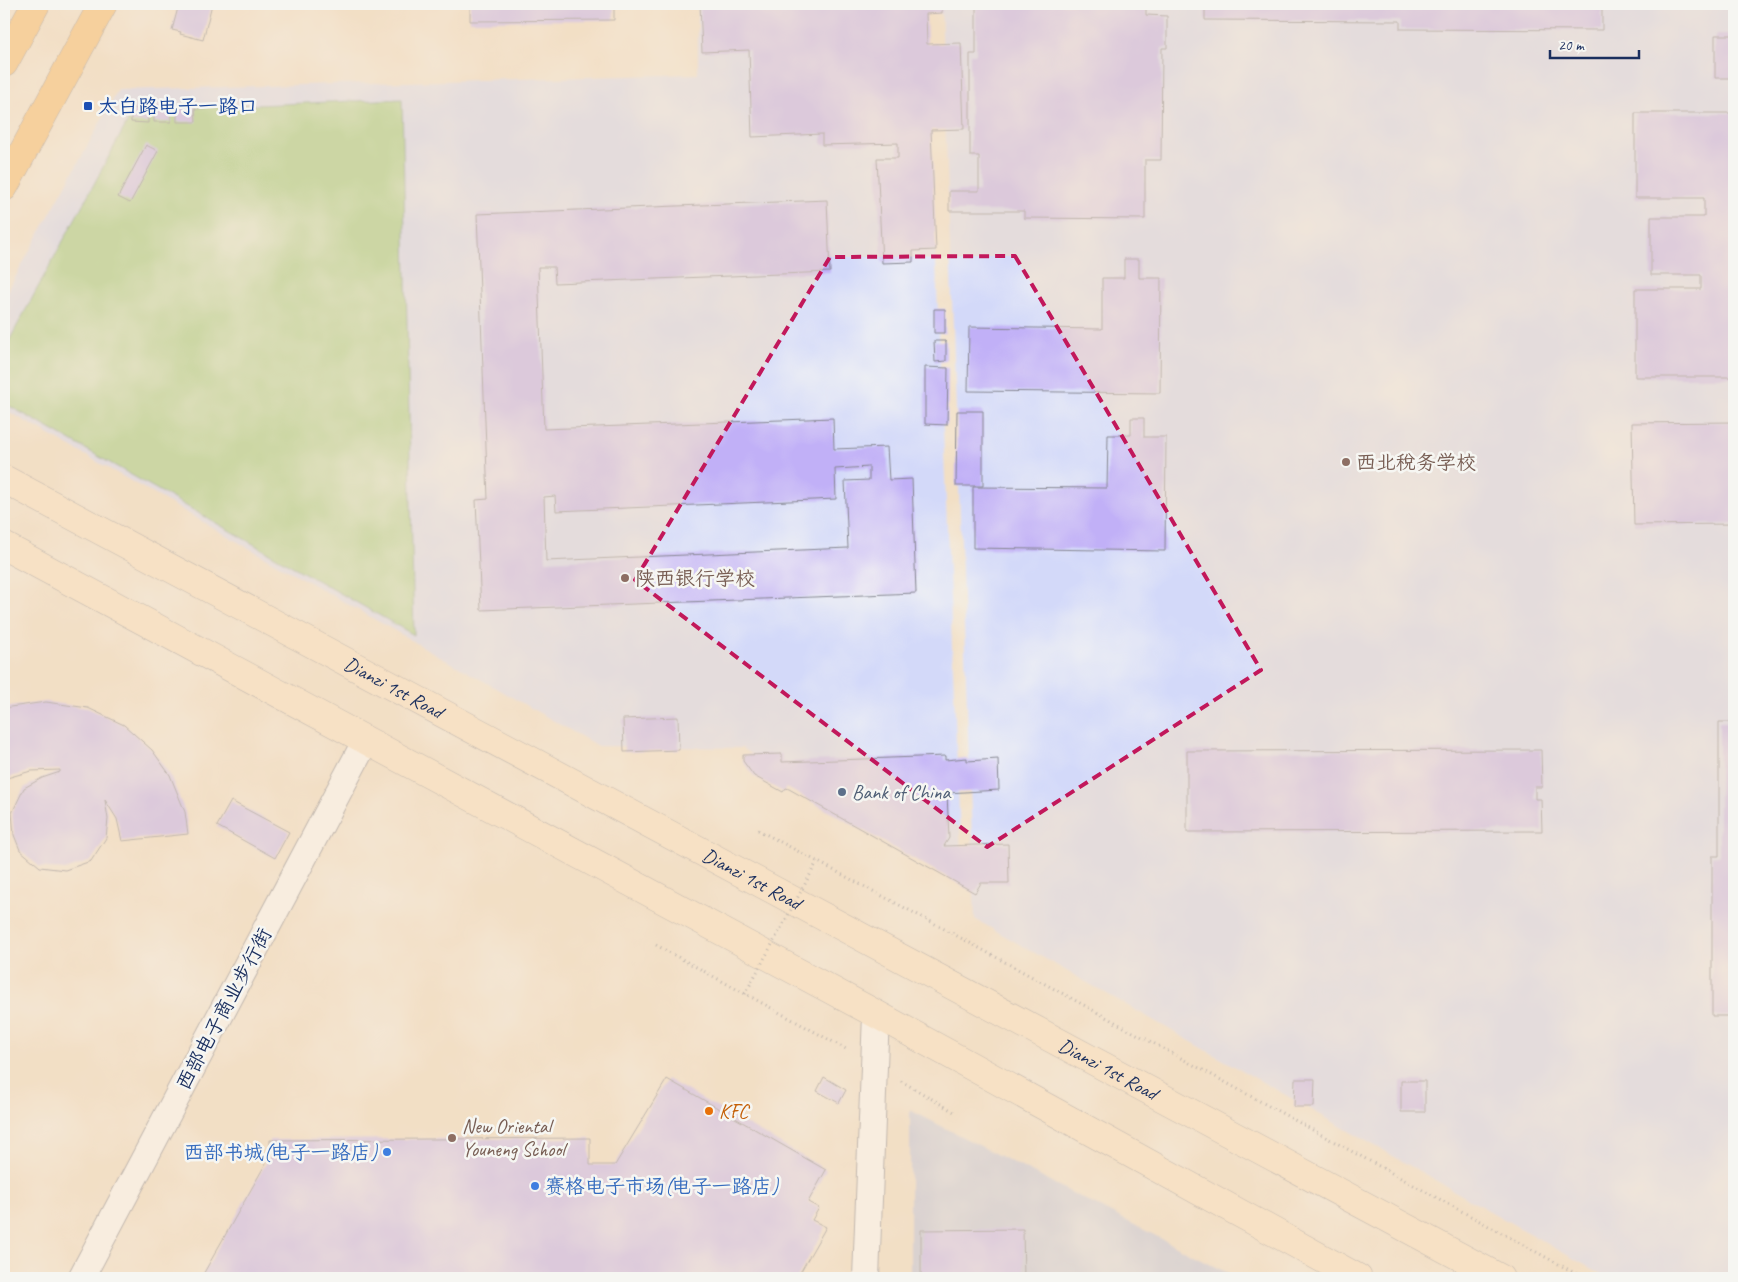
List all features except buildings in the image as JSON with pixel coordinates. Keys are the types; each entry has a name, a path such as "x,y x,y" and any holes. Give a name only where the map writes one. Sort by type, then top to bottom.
{"main road":[{"path":"4,64 36,4"},
{"path":"4,187 103,4"},
{"name":"Dianzi 1st Road","path":"4,479 1500,1278"},
{"path":"4,546 876,1014 1358,1278"}],"street":[{"name":"西部电子商业步行街","path":"81,1278 366,740"},
{"path":"866,1278 876,1014"}],"path":[{"path":"758,830 937,925 1584,1278"},
{"path":"745,994 817,862"},
{"path":"656,945 814,1031"}],"highlighted area":[{"path":"1015,256 1261,670 987,847 635,580 830,257"}],"shaded area":[{"name":"陕西银行学校","path":"698,4 925,4 962,883 742,748 598,746 4,409 4,298 118,90 698,74"},
{"name":"西北税务学校","path":"941,4 1734,4 1734,1278 1608,1278 975,919"},
{"path":"910,1110 1238,1278 910,1278"}],"green space":[{"path":"402,99 414,635 6,404 4,400 4,350 134,110"}],"place":[{"name":"太白路电子一路口","path":"88,106"},
{"name":"西北税务学校","path":"1346,462"},
{"name":"陕西银行学校","path":"625,578"},
{"name":"Bank of China","path":"842,792"},
{"name":"KFC","path":"709,1111"},
{"name":"New Oriental Youneng School","path":"452,1138"},
{"name":"西部书城(电子一路店)","path":"387,1152"},
{"name":"赛格电子市场(电子一路店)","path":"535,1186"}]}
